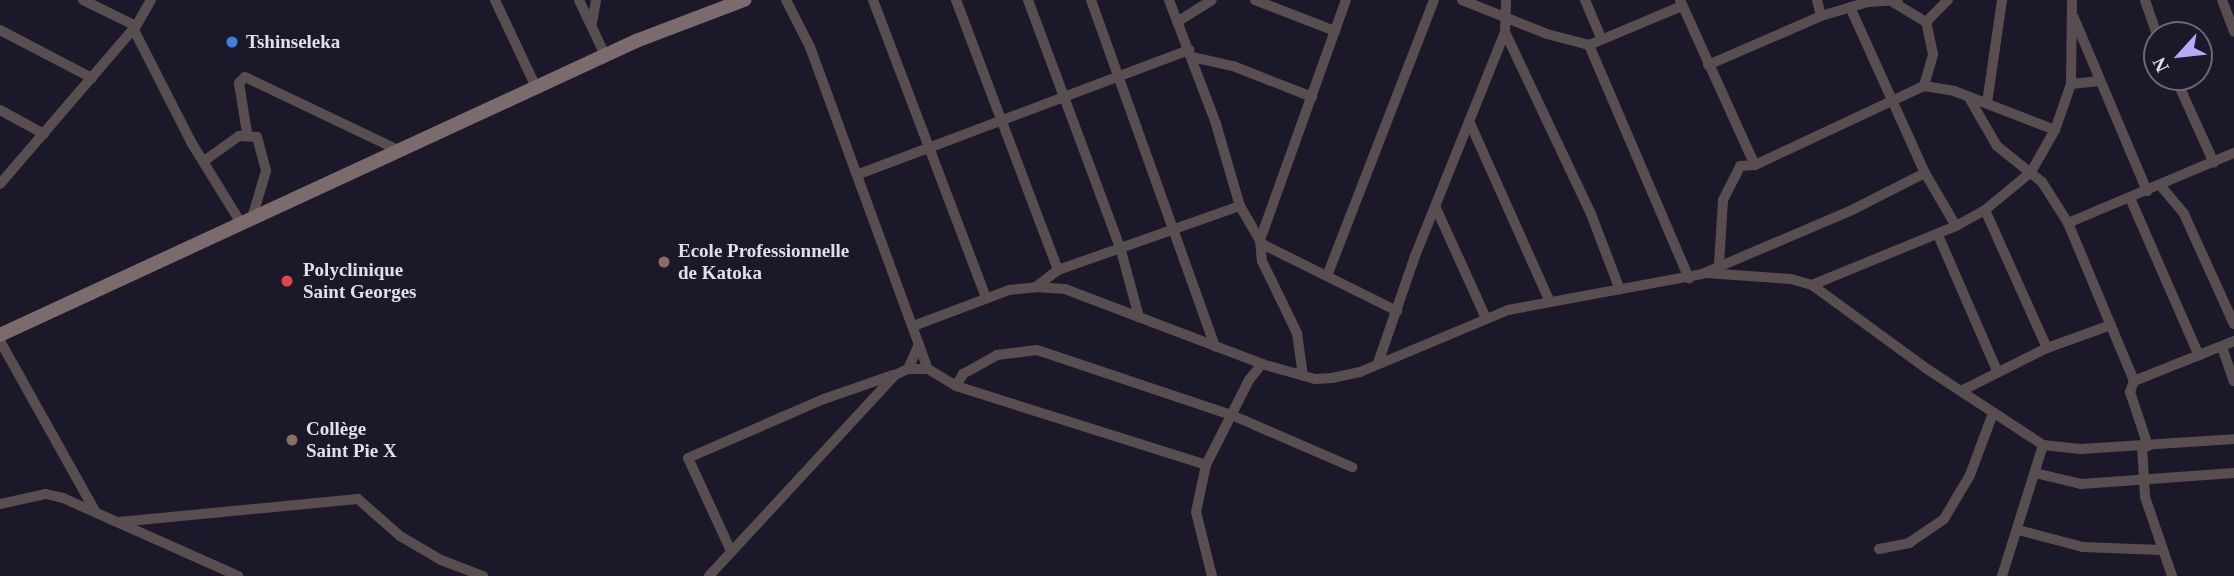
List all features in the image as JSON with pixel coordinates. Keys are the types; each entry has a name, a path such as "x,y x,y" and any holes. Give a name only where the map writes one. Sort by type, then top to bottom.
{"street":[{"path":"83,0 134,27 204,161 246,221"},
{"path":"0,184 134,27 151,0"},
{"path":"495,0 536,87"},
{"path":"579,0 605,55"},
{"path":"592,30 596,0"},
{"path":"0,335 605,55 744,0"},
{"path":"786,0 810,47 859,174 916,326 928,369"},
{"path":"873,0 986,298"},
{"path":"956,0 1058,270"},
{"path":"1028,0 1120,247 1139,317"},
{"path":"1091,0 1176,228 1215,346"},
{"path":"1169,0 1190,53 1240,206 1261,242 1397,311"},
{"path":"1177,22 1212,0"},
{"path":"1255,0 1335,31"},
{"path":"1303,376 1302,348 1262,261 1261,242 1346,0"},
{"path":"1327,276 1434,0"},
{"path":"1462,0 1589,45 1681,3 1755,165"},
{"path":"1378,363 1505,32 1508,18 1506,0"},
{"path":"1585,0 1602,40"},
{"path":"1817,0 1821,16"},
{"path":"1926,22 1948,0"},
{"path":"1987,103 2002,0"},
{"path":"2146,0 2153,21"},
{"path":"2222,0 2234,32"},
{"path":"1708,65 1821,16 1850,7 1896,1 1926,22 1933,54 1924,86"},
{"path":"2072,5 2100,81 2147,191"},
{"path":"1812,285 1956,226 1985,210 2031,172 2055,130 2071,84 2072,5"},
{"path":"1850,7 1925,173 1956,226"},
{"path":"0,30 92,78"},
{"path":"1505,32 1586,203 1620,290"},
{"path":"1589,45 1689,278"},
{"path":"859,174 1119,76 1190,53 1233,66 1312,97"},
{"path":"247,134 239,83 245,77 400,150"},
{"path":"2071,84 2100,81"},
{"path":"1718,264 1718,223 1730,179 1740,166 1755,165 1924,86 1968,96 2055,130"},
{"path":"2181,91 2214,163"},
{"path":"1968,96 2007,158 2031,172 2051,194 2068,223 2134,381 2130,392 2145,446 2144,482 2161,550 2172,576"},
{"path":"0,110 44,134"},
{"path":"1469,121 1550,302"},
{"path":"204,161 247,134"},
{"path":"246,221 265,183 266,158 262,143 247,134"},
{"path":"2068,223 2233,156"},
{"path":"916,326 986,298 1037,287 1065,289 1262,365 1303,376 1343,376 1485,316 1702,274 1718,264 1852,211 1925,173"},
{"path":"2160,185 2184,214 2234,324"},
{"path":"2130,198 2199,356"},
{"path":"1037,287 1058,270 1240,206"},
{"path":"1436,208 1485,316"},
{"path":"1985,210 2047,348"},
{"path":"1938,235 1997,371"},
{"path":"1702,274 1791,279 1812,285 1961,391 2043,445 2064,449 2234,439"},
{"path":"1961,391 2047,348 2111,325"},
{"path":"0,341 95,510"},
{"path":"2134,381 2234,341"},
{"path":"908,369 919,344"},
{"path":"2222,347 2234,381"},
{"path":"956,386 977,364 1027,349 1234,415 1352,467"},
{"path":"1212,576 1196,513 1206,465 1234,415 1249,380 1262,365"},
{"path":"731,551 688,458 824,399 908,369 928,369 956,386 1206,465"},
{"path":"709,576 895,375"},
{"path":"1879,549 1916,540 1944,519 1970,475 1993,413"},
{"path":"2002,576 2043,445"},
{"path":"2035,473 2081,484 2144,482 2234,473"},
{"path":"0,504 46,494 95,510 238,576"},
{"path":"119,522 358,499 400,536 440,561 483,576"},
{"path":"2018,530 2083,547 2161,550"}],"place":[{"name":"Tshinseleka","path":"232,42"},
{"name":"Ecole Professionnelle de Katoka","path":"664,262"},
{"name":"Polyclinique Saint Georges","path":"287,281"},
{"name":"Collège Saint Pie X","path":"292,440"}]}
